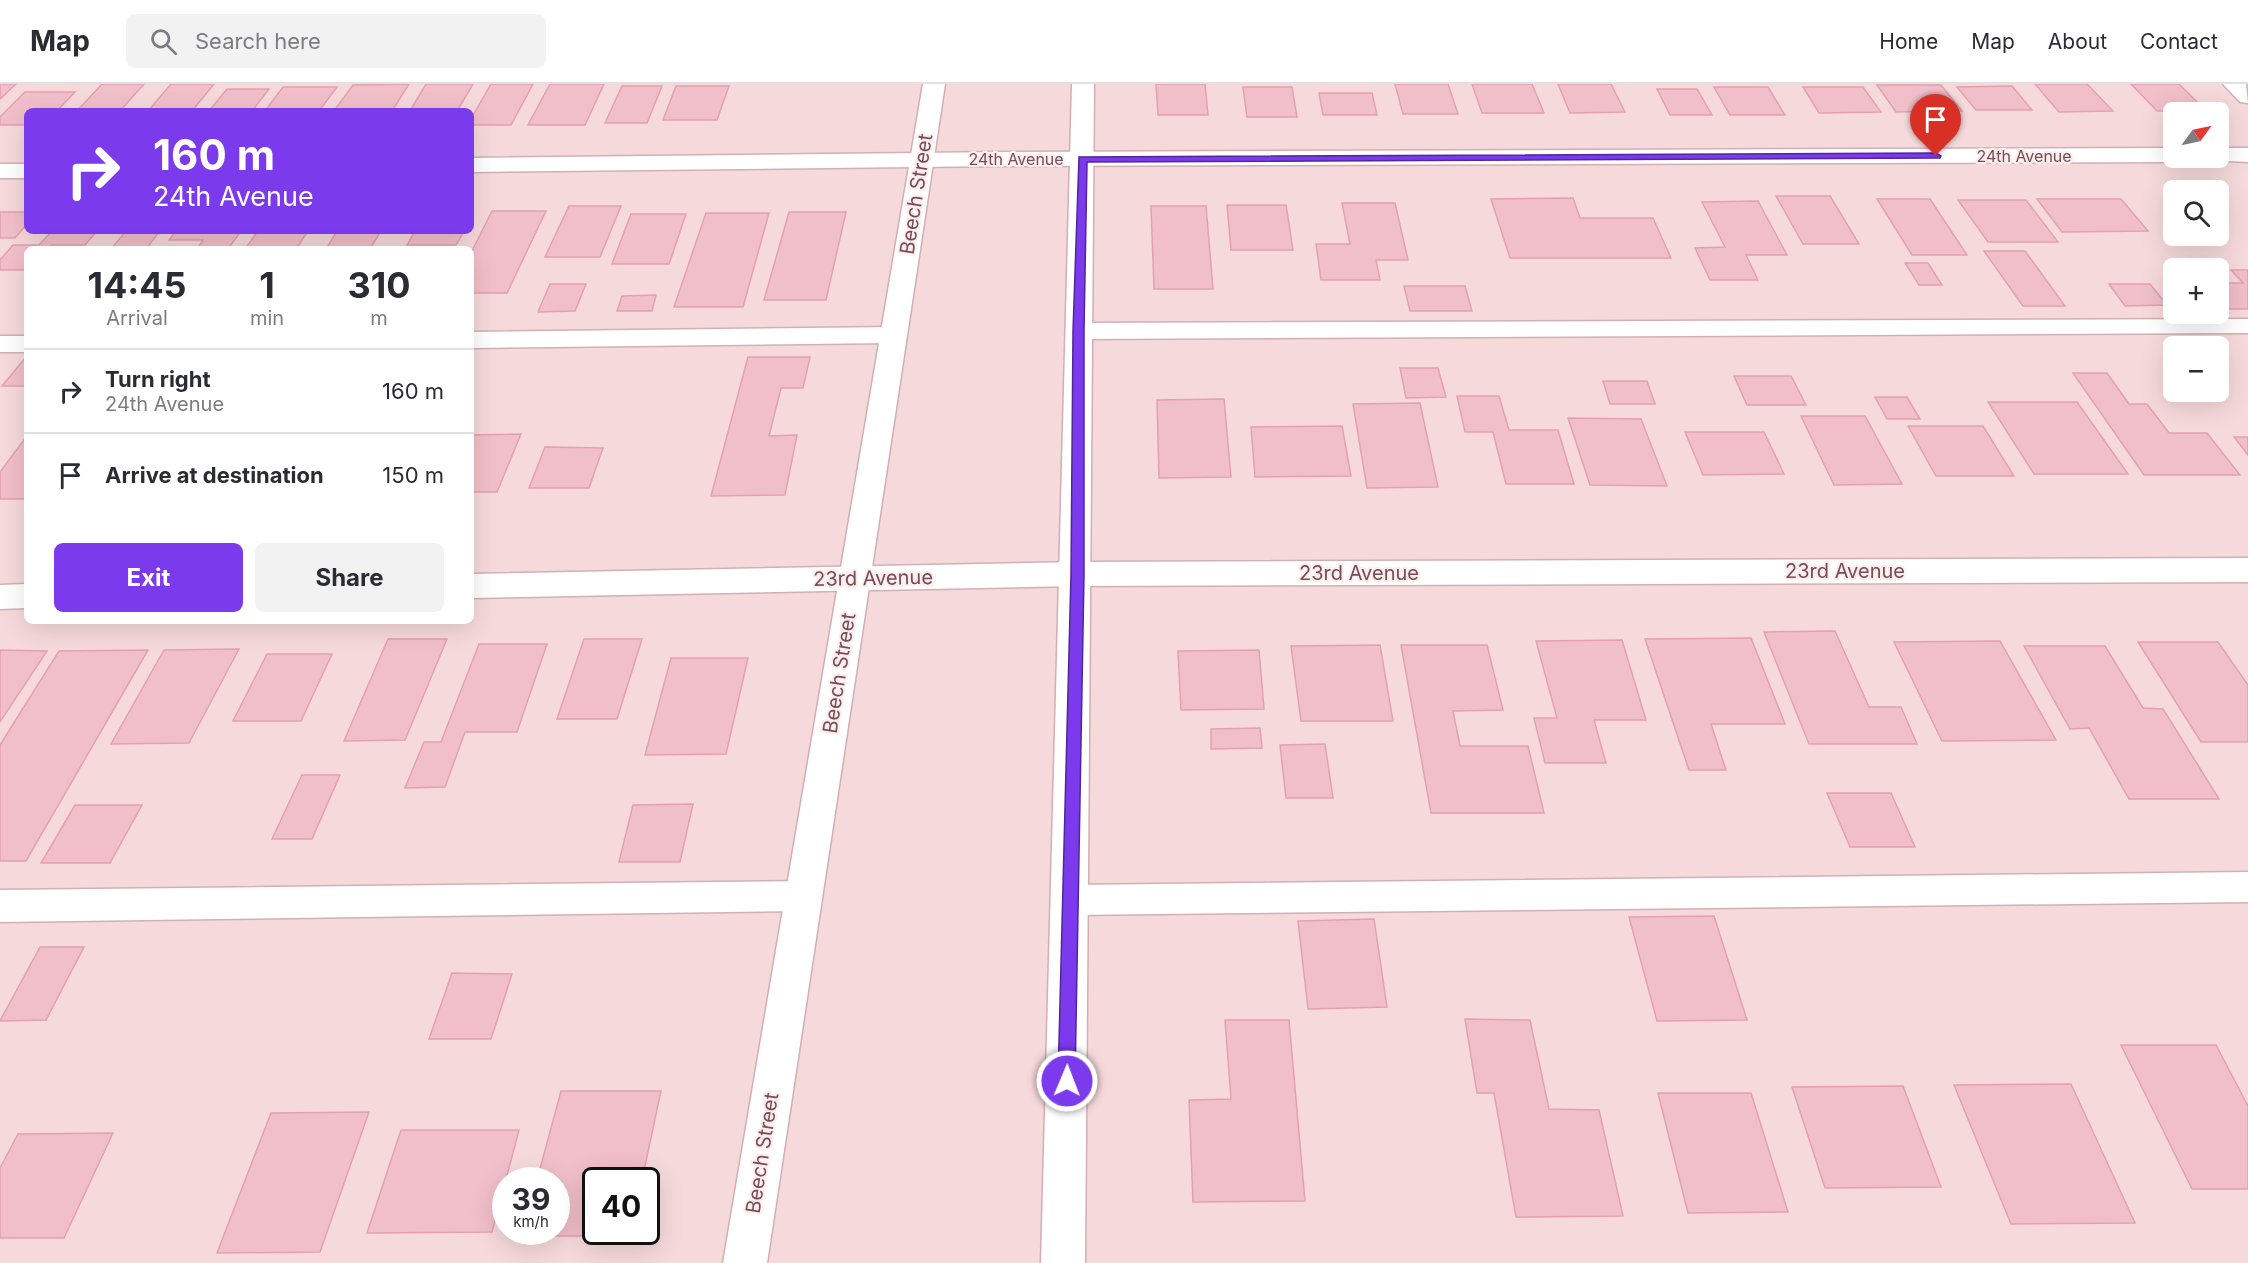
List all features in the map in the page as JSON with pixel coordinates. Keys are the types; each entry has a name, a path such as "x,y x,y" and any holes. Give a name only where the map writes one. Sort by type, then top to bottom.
{"street":[{"name":"Beech Street","path":"745,1263 934,84"},
{"path":"1064,1263 1077,574 1078,331 1083,84"},
{"path":"2234,84 2248,97"},
{"name":"24th Avenue","path":"474,165 1082,159 2163,155"},
{"path":"2229,155 2248,155"},
{"path":"0,171 24,171"},
{"name":"23rd Avenue","path":"474,586 1077,574 2248,570"},
{"path":"0,597 24,596"}],"lane":[{"path":"1078,331 2248,326"},
{"path":"474,340 894,335"},
{"path":"0,344 24,344"},
{"path":"1070,900 2248,887"},
{"path":"0,906 803,896"}],"shaded area":[{"path":"0,84 2248,84 2248,1263 0,1263"}],"building":[{"path":"0,84 16,84 0,99"},
{"path":"102,84 144,84 123,108 80,108"},
{"path":"171,84 214,84 194,108 151,108"},
{"path":"409,84 394,108 336,108 353,85"},
{"path":"426,84 473,84 459,108 412,108"},
{"path":"491,84 533,84 511,125 474,125 474,114"},
{"path":"550,84 604,84 585,125 528,125"},
{"path":"1156,84 1205,84 1208,115 1158,115"},
{"path":"1395,84 1448,84 1458,114 1403,114"},
{"path":"1472,84 1532,84 1544,113 1482,113"},
{"path":"1558,84 1611,84 1625,112 1570,113"},
{"path":"2035,84 2087,84 2113,111 2059,112"},
{"path":"2131,84 2179,84 2197,102 2163,102 2163,111 2157,111"},
{"path":"1877,85 1941,85 1962,111 1896,112"},
{"path":"622,86 662,86 647,123 605,123"},
{"path":"676,86 729,86 717,120 663,120"},
{"path":"2012,86 2032,110 1976,110 1957,87"},
{"path":"283,87 337,87 321,108 267,108"},
{"path":"1243,87 1292,87 1297,117 1247,117"},
{"path":"1714,87 1768,87 1785,115 1730,115"},
{"path":"1803,87 1863,87 1881,112 1819,113"},
{"path":"227,89 269,89 254,108 211,108"},
{"path":"1657,89 1697,89 1712,115 1670,115"},
{"path":"25,92 75,92 60,108 24,108 24,125 0,125 0,117"},
{"path":"1319,93 1372,93 1377,115 1323,115"},
{"path":"1776,196 1830,196 1859,244 1803,244"},
{"path":"1573,198 1580,218 1653,218 1671,258 1510,258 1491,199"},
{"path":"1877,199 1930,199 1967,255 1912,255"},
{"path":"2037,199 2121,199 2148,231 2062,232"},
{"path":"1958,200 2026,200 2058,242 1988,242"},
{"path":"1758,201 1787,255 1746,255 1758,280 1710,280 1695,248 1725,247 1702,202"},
{"path":"1342,203 1395,203 1408,260 1376,260 1380,280 1321,280 1316,244 1350,244"},
{"path":"1227,205 1286,205 1293,250 1231,250"},
{"path":"569,206 621,206 600,257 545,257"},
{"path":"1151,206 1206,206 1213,289 1154,289"},
{"path":"492,211 546,211 507,293 474,293 474,247"},
{"path":"0,212 24,212 24,228 15,238 0,238"},
{"path":"789,212 846,212 826,300 764,300"},
{"path":"706,213 769,213 743,307 674,307"},
{"path":"631,214 686,214 669,264 612,264"},
{"path":"49,234 94,234 85,245 24,246 24,270 0,270 0,260 13,245 39,245"},
{"path":"124,234 158,234 148,246 114,246"},
{"path":"174,234 239,234 230,246 199,246 203,240 169,240"},
{"path":"256,234 306,234 298,246 247,246"},
{"path":"335,234 379,234 372,246 328,246"},
{"path":"413,234 462,234 456,245 407,245"},
{"path":"1984,251 2025,251 2065,306 2023,306"},
{"path":"1905,263 1928,263 1942,285 1919,285"},
{"path":"2231,270 2248,270 2248,309 2229,309 2229,283 2243,283"},
{"path":"550,284 586,284 575,311 538,312"},
{"path":"2109,284 2150,284 2163,300 2163,305 2125,306"},
{"path":"1404,286 1465,286 1472,311 1410,311"},
{"path":"656,295 652,311 617,311 622,296"},
{"path":"748,357 810,357 803,388 781,388 769,436 797,435 785,495 711,496"},
{"path":"24,359 24,386 2,386"},
{"path":"1400,368 1438,368 1446,397 1406,398"},
{"path":"2073,373 2107,373 2129,404 2147,404 2169,433 2207,433 2240,475 2144,475"},
{"path":"1734,376 1791,376 1806,405 1747,405"},
{"path":"1603,381 1647,381 1655,404 1610,404"},
{"path":"1457,396 1499,396 1509,430 1558,430 1574,484 1506,484 1493,432 1465,432"},
{"path":"1875,397 1907,397 1920,419 1887,419"},
{"path":"1224,399 1231,477 1159,478 1157,400"},
{"path":"1988,402 2077,402 2128,474 2034,474"},
{"path":"1420,403 1438,487 1367,488 1353,404"},
{"path":"1801,416 1865,416 1902,484 1834,485"},
{"path":"1568,418 1641,419 1667,486 1590,485"},
{"path":"1342,426 1351,476 1255,477 1251,427"},
{"path":"1908,426 1983,426 2014,476 1936,476"},
{"path":"1685,432 1764,432 1784,474 1703,475"},
{"path":"521,434 497,492 474,492 474,435"},
{"path":"2234,437 2248,437 2248,455"},
{"path":"24,440 24,499 0,499 0,472"},
{"path":"545,447 603,448 589,488 529,488"},
{"path":"1835,631 1869,707 1901,707 1917,744 1809,744 1764,632"},
{"path":"1751,638 1785,724 1711,724 1726,770 1689,770 1645,639"},
{"path":"388,639 447,639 405,740 344,741"},
{"path":"584,639 642,639 617,719 557,719"},
{"path":"1622,640 1646,720 1594,720 1606,763 1545,763 1534,718 1557,718 1536,641"},
{"path":"2000,641 2056,740 1942,741 1894,642"},
{"path":"2138,642 2218,642 2248,685 2248,742 2201,742"},
{"path":"479,644 547,644 517,732 465,732 445,787 405,788 424,742 441,742"},
{"path":"1380,645 1393,721 1301,721 1291,646"},
{"path":"1401,645 1487,645 1503,710 1453,711 1460,746 1528,746 1544,813 1431,813"},
{"path":"2024,646 2105,646 2143,708 2163,709 2219,799 2129,799 2089,728 2070,729"},
{"path":"239,649 189,743 111,744 164,650"},
{"path":"0,650 47,651 0,722"},
{"path":"148,650 26,861 0,861 0,745 59,651"},
{"path":"1259,650 1264,709 1181,710 1178,651"},
{"path":"267,654 332,654 301,721 233,721"},
{"path":"671,658 748,658 726,754 645,755"},
{"path":"1260,728 1262,748 1211,749 1211,729"},
{"path":"1325,744 1333,798 1286,798 1280,745"},
{"path":"302,775 340,775 312,839 272,839"},
{"path":"1827,793 1891,793 1915,847 1850,847"},
{"path":"693,804 680,862 619,862 633,805"},
{"path":"75,805 142,805 110,863 41,863"},
{"path":"1714,916 1747,1020 1657,1021 1629,917"},
{"path":"1374,919 1387,1007 1308,1009 1298,921"},
{"path":"40,947 84,947 46,1020 0,1021"},
{"path":"452,973 512,974 491,1039 429,1039"},
{"path":"1465,1019 1530,1020 1549,1109 1599,1110 1623,1216 1516,1217 1494,1093 1477,1093"},
{"path":"1225,1020 1289,1020 1305,1201 1193,1202 1189,1100 1231,1099"},
{"path":"2121,1045 2216,1045 2248,1106 2248,1189 2192,1189"},
{"path":"2071,1084 2135,1223 2011,1224 1954,1085"},
{"path":"1903,1086 1941,1187 1825,1188 1792,1087"},
{"path":"561,1091 661,1091 645,1167 582,1167 582,1236 570,1236 570,1167 541,1167"},
{"path":"1658,1093 1751,1093 1788,1212 1688,1213"},
{"path":"369,1112 320,1252 217,1253 271,1113"},
{"path":"401,1130 519,1130 509,1167 492,1167 492,1232 367,1233"},
{"path":"113,1133 64,1238 0,1238 0,1168 18,1134"}],"route":[{"path":"1067,1081 1082,159 1936,156"}]}
